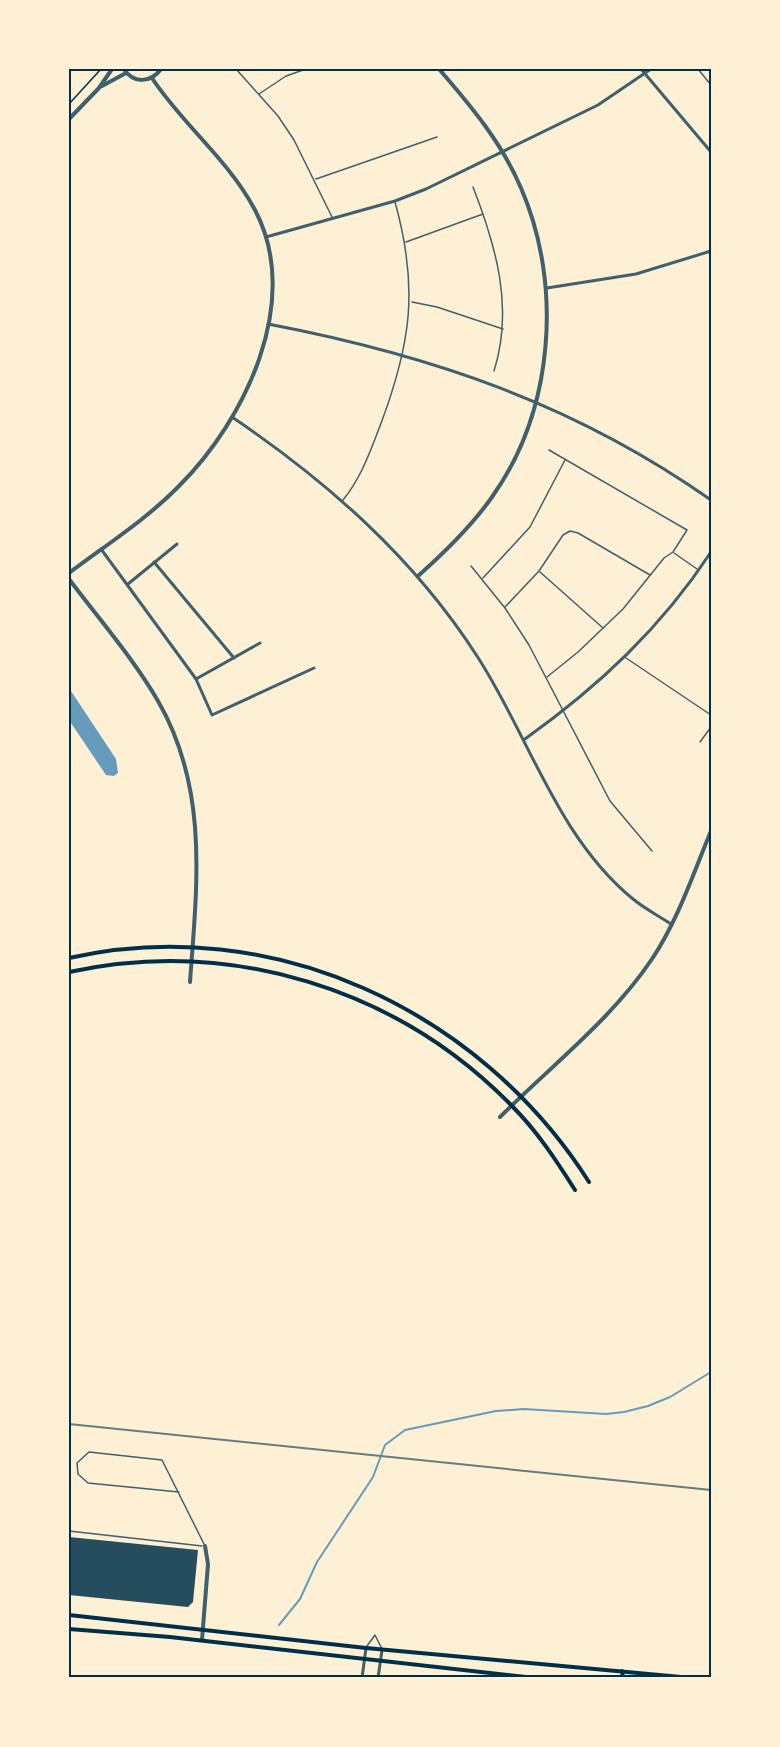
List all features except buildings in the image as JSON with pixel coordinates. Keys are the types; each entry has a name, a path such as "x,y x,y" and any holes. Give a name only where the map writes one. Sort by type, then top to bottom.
{"main road":[{"path":"69,958 125,949 192,947 232,950 282,959 343,979 405,1006 477,1055 521,1095 551,1128 589,1182"},
{"path":"69,972 126,963 191,961 260,968 304,979 372,1005 423,1032 461,1060 512,1105 539,1137 575,1190"},
{"path":"69,1615 203,1628 366,1648 692,1678"},
{"path":"69,1629 202,1640 535,1678"},
{"path":"622,1671 623,1678"},
{"path":"636,1672 637,1678"}],"street":[{"path":"69,119 99,88 112,69"},
{"path":"99,88 125,71 136,79 152,78 160,69"},
{"path":"418,576 458,539 493,495 524,438 544,365 547,288 535,225 521,187 502,152 484,123 439,69"},
{"path":"641,69 711,152"},
{"path":"266,237 395,201 598,105 651,69"},
{"path":"69,573 179,486 197,466 232,417 258,365 268,324 272,278 266,237 245,192 152,78"},
{"path":"547,288 636,274 711,251"},
{"path":"268,324 362,343 471,375 535,401 625,447 711,500"},
{"path":"232,417 278,448 343,500 418,576 478,657 525,739 559,809 585,846 634,901 671,924"},
{"path":"128,584 177,544"},
{"path":"101,549 196,679 212,715 314,668"},
{"path":"525,739 565,711 626,658 660,621 711,552"},
{"path":"154,562 234,658"},
{"path":"69,579 144,678 173,732 193,799 197,831 190,982"},
{"path":"196,679 260,643"},
{"path":"500,1117 622,997 651,960 671,924 711,831"},
{"path":"202,1640 208,1564 205,1546"},
{"path":"362,1678 366,1648"},
{"path":"378,1678 382,1649"}],"lane":[{"path":"236,69 294,140 332,218"},
{"path":"258,94 286,76 306,69"},
{"path":"698,69 711,85"},
{"path":"315,179 437,136"},
{"path":"473,188 494,242 499,271 503,329 494,371"},
{"path":"343,500 360,474 371,448 396,383 404,354 411,302 406,242 395,201"},
{"path":"406,242 483,213"},
{"path":"411,302 437,307 503,329"},
{"path":"547,677 623,609 668,553 673,552 687,530 549,450"},
{"path":"482,579 530,527 566,459"},
{"path":"505,608 539,571 563,535 570,531 578,532 650,575"},
{"path":"673,552 699,570"},
{"path":"471,566 505,608 547,677 610,801 652,851"},
{"path":"539,571 603,628"},
{"path":"626,658 711,715"},
{"path":"700,742 711,727"},
{"path":"179,1491 88,1483 78,1474 77,1463 89,1452 162,1460 179,1491 205,1546"},
{"path":"69,1531 205,1546"},
{"path":"366,1648 375,1635 382,1649"}],"path":[{"path":"69,104 101,69"}],"water":[{"path":"69,688 116,759 118,773 114,776 106,775 69,720"}],"waterway":[{"path":"279,1625 300,1599 317,1562 373,1477 385,1445 405,1430 496,1411 524,1409 606,1414 624,1412 670,1397 711,1372"}],"railway":[{"path":"69,1424 711,1490"}]}
